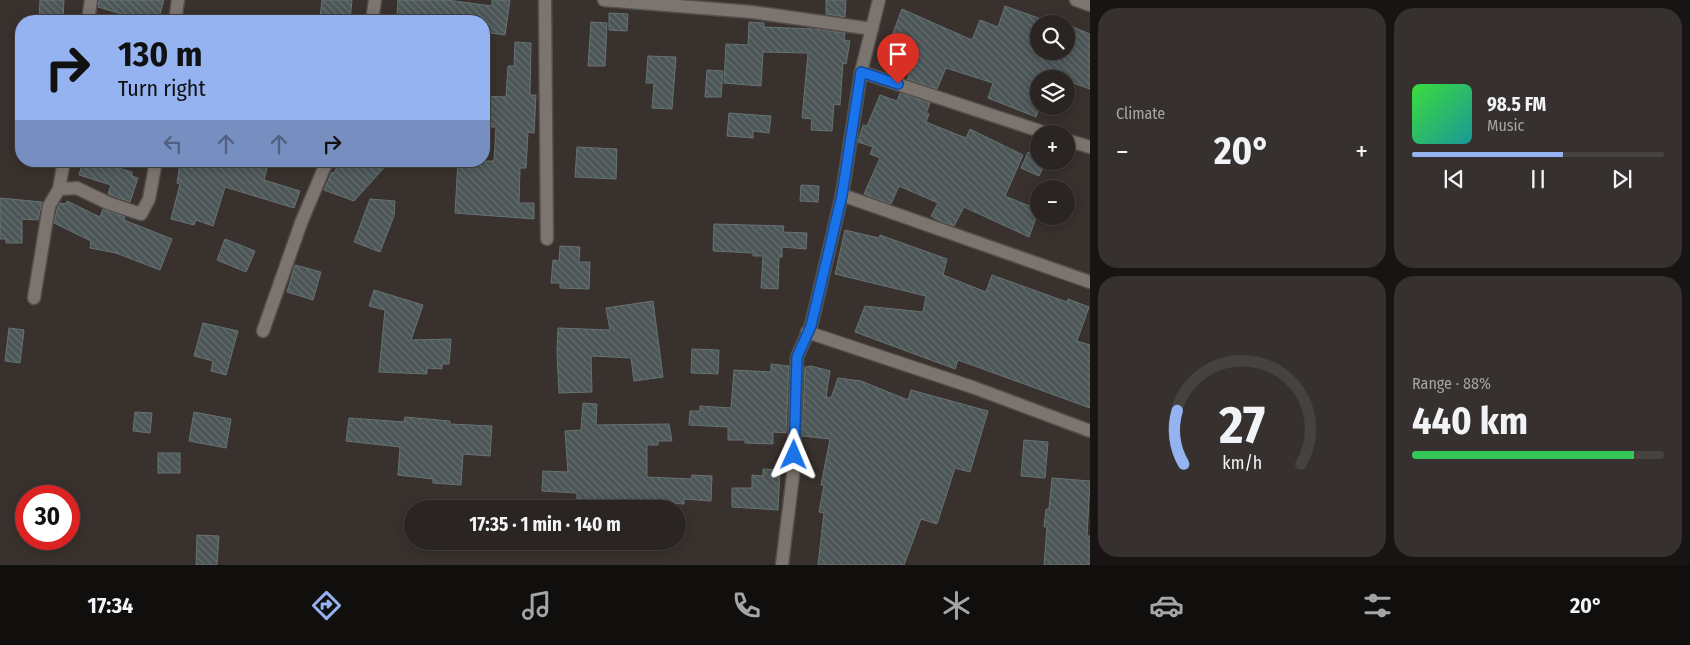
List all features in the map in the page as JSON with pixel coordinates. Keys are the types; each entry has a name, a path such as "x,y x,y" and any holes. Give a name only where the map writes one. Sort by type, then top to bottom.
{"street":[{"path":"89,15 91,0"},
{"path":"176,15 178,0"},
{"path":"373,15 375,0"},
{"path":"545,0 547,239"},
{"path":"604,0 752,12 872,28"},
{"path":"782,565 793,475 797,357 811,326 842,195 861,72 879,0"},
{"path":"1076,0 1090,5"},
{"path":"861,72 1030,128"},
{"path":"1075,143 1090,147"},
{"path":"34,298 49,206 59,189 63,167"},
{"path":"59,189 77,188 108,203 141,214 149,199 155,167"},
{"path":"263,332 301,223 324,167"},
{"path":"842,195 1090,282"},
{"path":"807,332 976,388 1090,431"}],"building":[{"path":"40,0 64,0 63,15 39,15"},
{"path":"99,0 164,0 160,15 125,15 98,7"},
{"path":"322,0 352,0 351,15 320,15"},
{"path":"398,0 447,0 492,6 492,0 510,0 505,35 490,33 490,15 397,15"},
{"path":"826,0 846,0 845,17 826,14"},
{"path":"1005,6 1030,15 1030,60 1075,60 1075,28 1090,34 1090,89 1075,84 1075,70 1030,70 1030,115 988,98 993,83 946,68 937,89 907,79 914,63 886,52 902,9 972,40 980,20 998,27"},
{"path":"609,13 628,14 627,31 609,30"},
{"path":"591,22 607,23 605,66 588,66"},
{"path":"749,22 764,23 764,27 814,29 845,33 844,40 850,41 846,64 843,63 840,105 834,104 832,131 811,130 812,119 802,118 808,53 763,52 761,86 724,83 726,44 748,45"},
{"path":"515,42 531,43 530,95 536,95 534,133 528,132 526,168 520,168 519,203 534,203 534,219 455,213 458,167 490,167 490,161 494,161 496,127 490,127 490,96 506,97 508,66 514,66"},
{"path":"648,56 676,57 672,109 652,108 654,83 646,83"},
{"path":"707,70 723,71 721,97 705,97"},
{"path":"900,93 930,103 926,113 929,114 926,122 966,138 970,129 1023,155 1005,196 1030,206 1030,225 1033,225 1029,237 964,207 954,226 940,221 931,216 938,203 899,186 891,204 864,194 880,158 870,154 873,147 858,142 863,125 867,126 880,95 897,101"},
{"path":"729,113 771,116 769,133 753,131 753,138 727,136"},
{"path":"577,147 617,149 616,179 575,177"},
{"path":"1028,152 1030,153 1030,170 1042,170 1039,176 1021,168"},
{"path":"81,167 115,167 132,172 132,176 138,178 130,202 108,194 111,185 79,175"},
{"path":"179,167 267,167 264,180 300,191 294,208 225,187 213,226 196,220 194,225 171,219 180,184 177,183"},
{"path":"337,167 385,167 354,201 324,190 332,172 334,173"},
{"path":"801,185 819,186 818,202 800,201"},
{"path":"0,198 42,202 38,220 22,219 22,243 6,243 6,239 0,239"},
{"path":"370,199 395,201 394,216 380,252 354,242"},
{"path":"67,201 100,217 103,209 125,217 124,220 172,239 160,270 116,253 90,248 91,241 54,223 60,203 66,204"},
{"path":"714,224 784,226 783,232 807,233 806,249 782,247 782,257 779,257 778,289 761,288 763,256 753,256 753,253 713,251"},
{"path":"845,230 879,238 880,235 947,259 943,275 986,292 992,275 1067,302 1068,299 1089,307 1077,341 1090,345 1090,408 958,360 955,369 855,332 865,306 923,312 926,296 835,274"},
{"path":"225,239 255,251 246,272 217,260"},
{"path":"560,246 580,247 579,262 590,262 589,289 560,288 560,283 551,283 553,260 559,261"},
{"path":"295,265 321,272 313,300 287,292"},
{"path":"374,290 423,305 411,340 451,339 449,364 442,364 442,369 427,368 427,374 379,372 385,310 369,306"},
{"path":"653,301 663,377 634,381 631,358 591,356 592,392 559,393 558,328 610,330 606,308"},
{"path":"203,323 238,331 226,375 211,371 213,361 194,356"},
{"path":"9,328 24,330 20,363 5,361"},
{"path":"692,349 719,350 718,374 691,373"},
{"path":"771,364 789,366 786,433 773,432 773,444 745,443 745,440 728,440 728,427 689,425 690,411 700,411 700,406 731,408 734,370 771,372"},
{"path":"811,366 830,371 826,397 831,398 838,378 861,381 908,400 911,390 988,411 970,472 955,468 937,524 921,519 904,565 818,565 824,513 819,512 824,485 821,485 830,439 802,436 805,367"},
{"path":"583,403 597,404 596,425 669,424 672,441 658,441 658,445 647,445 647,477 691,479 692,475 712,476 711,501 684,499 577,499 577,493 542,491 543,471 568,472 565,431 581,430"},
{"path":"135,412 152,413 150,433 133,431"},
{"path":"194,412 231,419 226,448 189,441"},
{"path":"405,417 450,421 450,424 492,426 490,456 463,454 461,485 433,483 433,479 398,475 400,447 346,441 349,418 404,422"},
{"path":"1024,440 1048,442 1045,478 1021,476"},
{"path":"158,453 180,453 180,473 158,473"},
{"path":"763,469 780,470 778,510 732,507 732,488 752,488 752,475 763,476"},
{"path":"1052,478 1090,481 1087,536 1090,536 1090,565 1044,565 1047,527 1044,527 1046,509 1049,509"},
{"path":"197,535 219,536 217,565 196,565"}],"route":[{"path":"794,455 797,357 811,326 842,195 861,72 898,84"}]}
